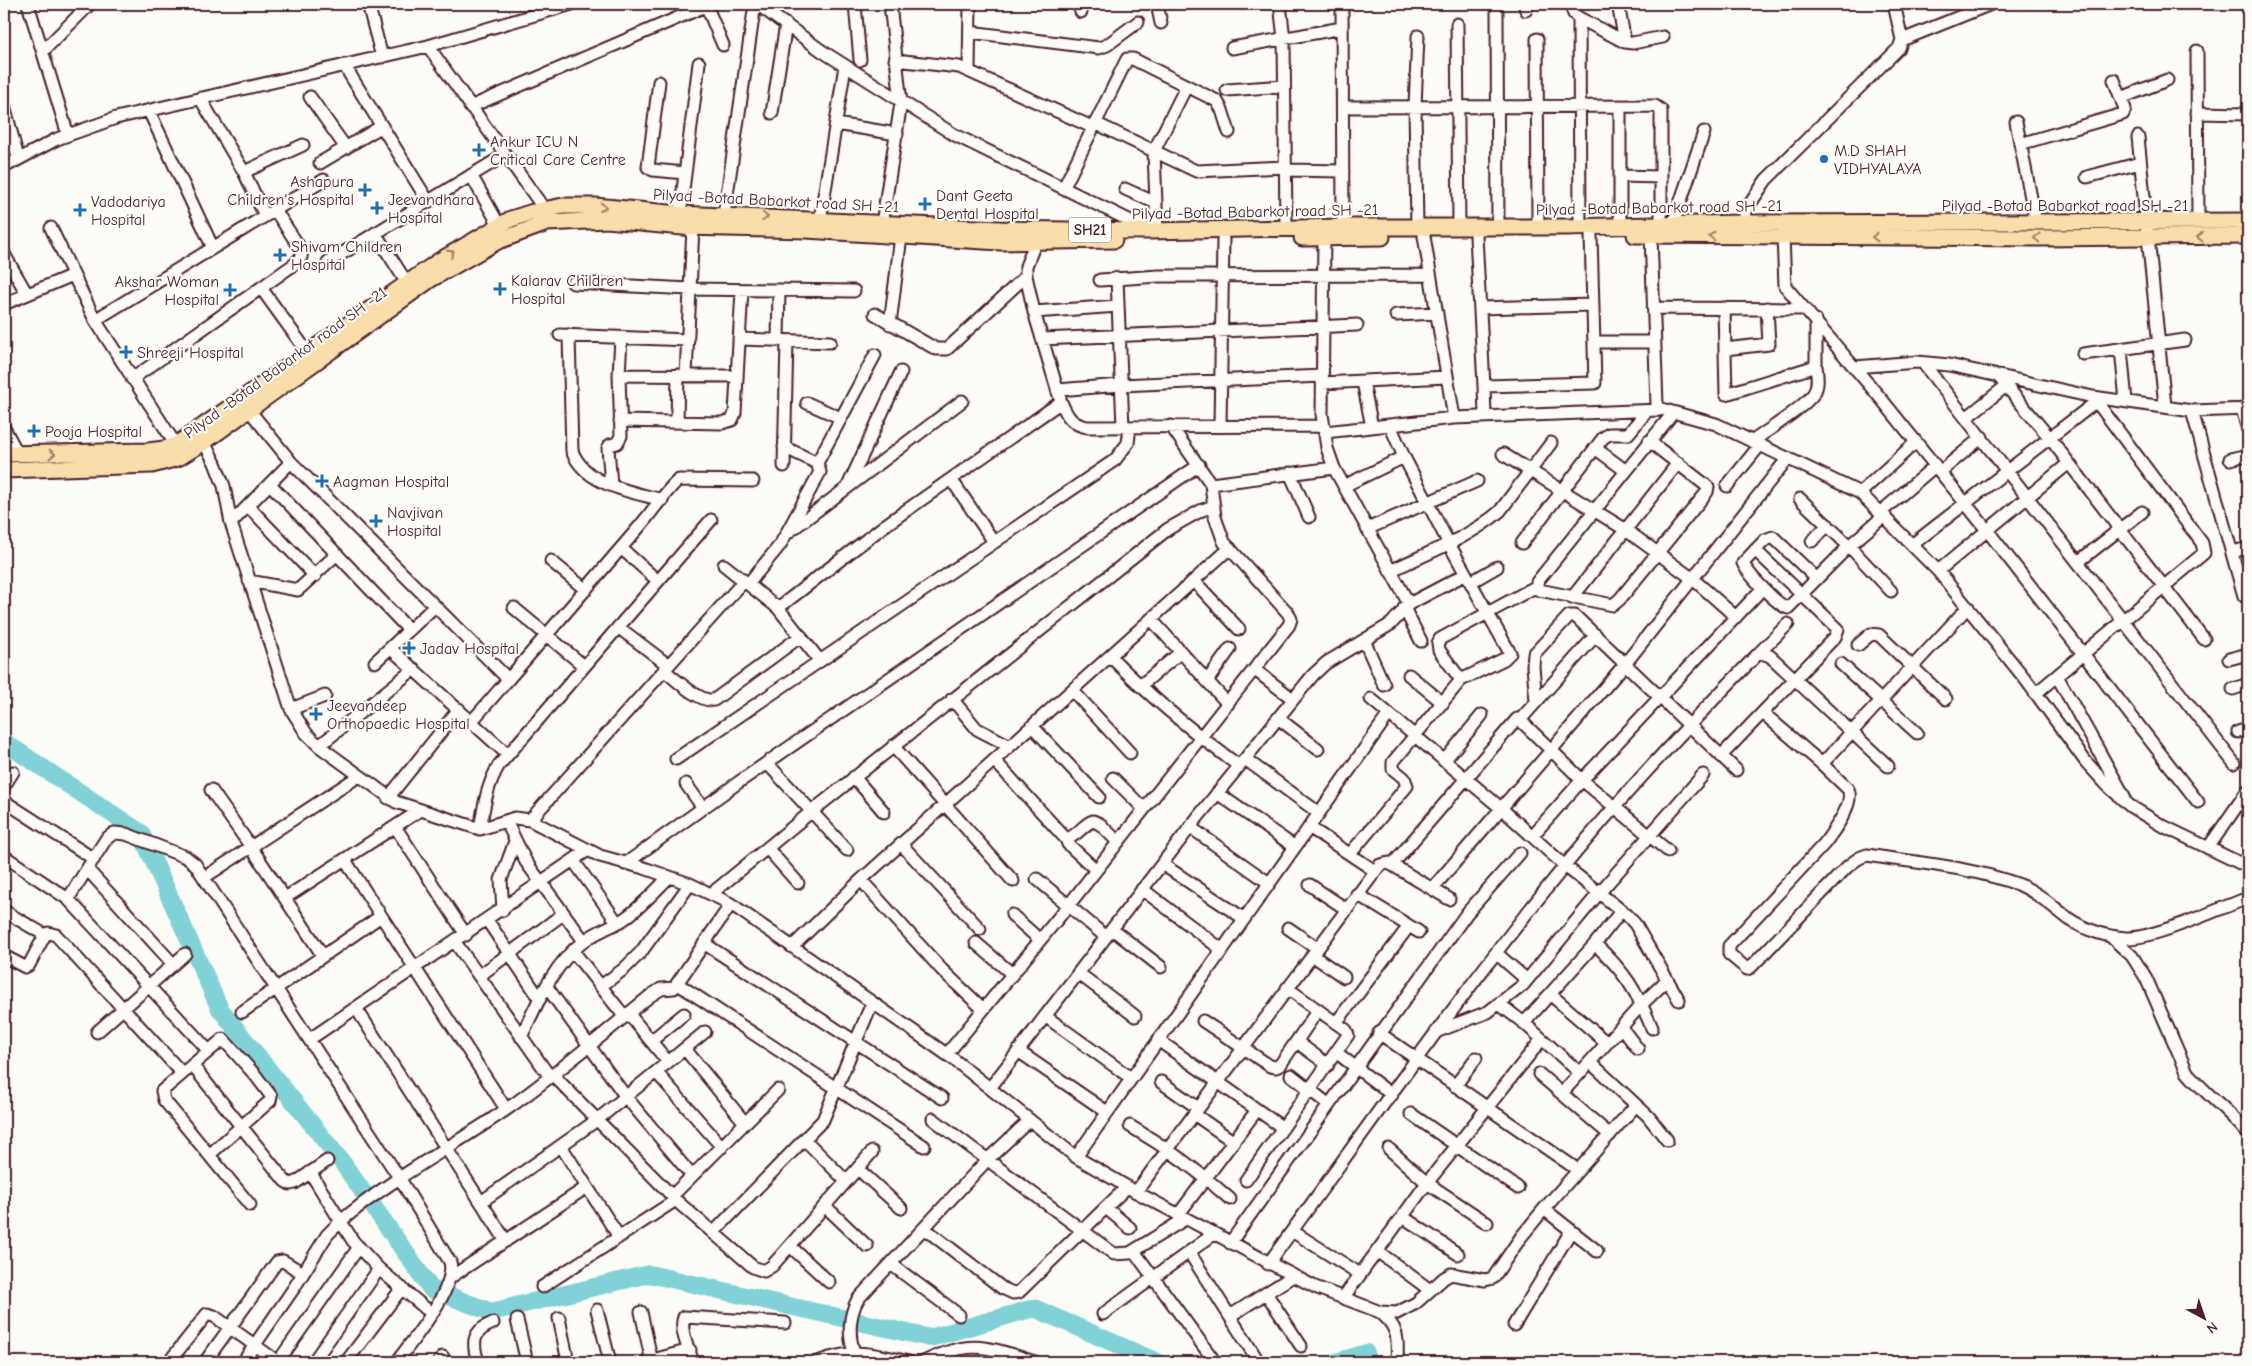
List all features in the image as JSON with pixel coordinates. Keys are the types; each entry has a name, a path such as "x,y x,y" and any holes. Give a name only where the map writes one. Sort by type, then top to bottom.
{"main road":[{"name":"Pilyad -Botad Babarkot road SH -21","path":"4,470 152,465 178,458 204,442 308,353 439,261 511,219 563,206 595,206 680,214 820,221 1223,239 1324,238 1420,232 1459,227 1538,227 1585,231 1620,226 1738,230 2036,223 2248,236"},
{"name":"Pilyad -Botad Babarkot road SH -21","path":"11,454 148,451 176,445 245,405 431,279 498,241 547,223 607,220 693,227 806,230 1000,242 1036,242 1154,231 1343,227 1476,236 1662,228 1738,230 1783,236 2146,230 2198,221 2248,221"}],"street":[{"path":"28,4 68,135"},
{"path":"42,51 90,4"},
{"path":"368,4 382,56"},
{"path":"4,167 18,158 68,135 116,118 428,46 572,4"},
{"path":"724,215 756,4 901,103 953,134 1062,189 1154,231 1156,203 1154,151 1186,87"},
{"path":"842,64 865,60 855,8 845,4"},
{"path":"882,224 901,103 890,4"},
{"path":"969,70 970,4"},
{"path":"1157,4 1161,23"},
{"path":"1280,4 1284,39 1286,228"},
{"path":"1342,4 1343,227"},
{"path":"1570,4 1574,14 1579,18 1624,42 1632,43 1663,37"},
{"path":"1618,4 1624,42"},
{"path":"1738,230 1748,206 1766,180 1899,48 1902,40 1894,4"},
{"path":"1902,40 1991,4"},
{"path":"470,107 708,5 723,45"},
{"path":"1497,12 1498,227"},
{"path":"1484,386 1595,383 1593,305 1585,231 1579,107 1579,18"},
{"path":"970,32 1099,48 1107,45 1138,22"},
{"path":"772,113 786,24"},
{"path":"1457,24 1459,227"},
{"path":"1232,48 1342,28"},
{"path":"1418,36 1415,106 1420,232 1430,275 1454,418"},
{"path":"1537,39 1538,227"},
{"path":"428,46 545,210"},
{"path":"2197,51 2198,221"},
{"path":"1062,189 1127,59 1133,59 1217,101 1229,132"},
{"path":"895,60 948,64 969,70 1196,171 1285,168 1343,171"},
{"path":"680,214 699,64"},
{"path":"820,221 836,124 842,64"},
{"path":"344,65 428,201"},
{"path":"2020,144 2123,114 2125,109 2114,80"},
{"path":"2121,98 2166,80"},
{"path":"659,82 648,167 653,170 685,174"},
{"path":"1227,90 1284,86"},
{"path":"310,97 346,148"},
{"path":"132,379 296,263 301,257 302,251 270,213 200,98"},
{"path":"4,105 18,158"},
{"path":"1620,106 1620,226"},
{"path":"1342,107 1655,106 1661,110 1662,228 1653,308 1657,405 1660,410"},
{"path":"149,110 213,248"},
{"path":"2198,113 2248,114"},
{"path":"2016,122 2036,223"},
{"path":"836,124 897,134"},
{"path":"320,163 382,126"},
{"path":"1662,228 1704,132"},
{"path":"2138,137 2165,406"},
{"path":"244,172 303,145"},
{"path":"328,262 505,155"},
{"path":"2087,177 2140,163"},
{"path":"471,175 499,225"},
{"path":"1620,176 1661,177"},
{"path":"95,320 324,180"},
{"path":"1125,189 1156,203"},
{"path":"677,422 688,340 693,227"},
{"path":"51,228 95,320 176,445"},
{"path":"375,233 407,284"},
{"path":"890,324 901,236"},
{"path":"1476,236 1486,416"},
{"path":"1783,236 1785,286 1855,367 1987,530 2198,802"},
{"path":"1324,238 1322,380 1324,429 1334,468 1390,571 1421,641"},
{"path":"1220,426 1223,239"},
{"path":"1036,242 1026,266 1026,276 1034,312 1057,390 1066,415 1074,424 1087,427 1220,426 1324,429 1372,427 1486,416 1660,410 1716,424 1860,492 1938,571 1968,607 2086,762 2130,806 2161,825 2248,867"},
{"path":"4,254 27,294"},
{"path":"4,304 72,275"},
{"path":"1100,280 1222,276 1430,275"},
{"path":"875,314 936,349 947,349 1026,276"},
{"path":"676,759 1115,460 1128,443 1121,385 1117,278"},
{"path":"573,283 690,289 854,291"},
{"path":"261,288 308,353"},
{"path":"620,421 722,423 732,420 734,417 742,290"},
{"path":"778,290 782,340 784,466"},
{"path":"1480,308 1593,305"},
{"path":"1034,312 1118,306"},
{"path":"1653,308 1805,309"},
{"path":"1724,308 1726,394 1816,366"},
{"path":"1725,349 1769,344 1767,308"},
{"path":"1396,315 1436,313"},
{"path":"1727,486 1756,443 1806,402 1814,393 1817,384 1816,320"},
{"path":"1042,339 1357,325"},
{"path":"662,500 610,485 594,478 576,461 572,451 564,335 688,340"},
{"path":"610,485 608,448 620,440 619,375 621,338"},
{"path":"739,340 830,342"},
{"path":"2083,354 2185,340"},
{"path":"1594,342 1654,342"},
{"path":"2121,349 2126,401"},
{"path":"817,463 875,355"},
{"path":"1855,367 1923,363 1950,365 2095,400 2126,401 2192,411 2245,409 2248,430"},
{"path":"1923,363 2234,763"},
{"path":"846,488 901,372"},
{"path":"619,375 737,376"},
{"path":"1998,376 2049,437 2204,639"},
{"path":"1057,390 1221,381 1322,380 1363,382 1447,377"},
{"path":"1363,382 1372,427"},
{"path":"1966,418 2006,386"},
{"path":"1913,544 2095,400"},
{"path":"2035,694 2202,556 2204,548 2095,400"},
{"path":"786,534 962,401"},
{"path":"778,608 884,526 1061,402"},
{"path":"807,403 841,418"},
{"path":"245,405 291,462 508,679"},
{"path":"1522,543 1603,438 1609,434 1628,434 1647,411"},
{"path":"2192,411 2244,596"},
{"path":"1461,680 1439,650 1438,643 1447,634 1536,586 1537,582 1673,413"},
{"path":"1350,854 1407,786 1404,778 1392,766 1415,736 1461,680 1510,654 1448,542 1404,457 1390,425"},
{"path":"947,1054 1068,906 1255,670 1284,633 1291,619 1288,613 1224,542 1218,528 1211,484 1171,426"},
{"path":"4,428 11,454"},
{"path":"1817,579 1773,537 1765,540 1743,563 1763,588 1786,608 1791,606 1883,514 1937,469 1982,438"},
{"path":"1536,586 1539,590 1613,605 1620,599 1707,492 1708,487 1704,483 1649,441"},
{"path":"204,442 224,486 231,523 291,709 306,733 319,746 388,798 419,811 480,829 506,821 523,818 530,820 600,856 690,884 731,904 947,1054 1076,1157 1131,1190 1293,1276 1380,1312 1397,1313 1406,1309 1444,1278 1452,1274 1485,1280 1494,1278 1521,1237 1636,1105"},
{"path":"1390,571 1493,517 1551,442"},
{"path":"1860,492 1916,442"},
{"path":"530,820 666,667 780,545 817,480 820,468 817,463 784,447"},
{"path":"1595,448 1626,471"},
{"path":"1503,454 1626,530 1692,579 1736,617"},
{"path":"2230,458 2248,454"},
{"path":"1344,486 1404,457"},
{"path":"1432,889 1625,664 1788,458"},
{"path":"231,523 291,462"},
{"path":"1938,571 2069,463"},
{"path":"1572,598 1678,464"},
{"path":"625,864 767,763 1199,465"},
{"path":"1211,484 1334,468"},
{"path":"1290,474 1309,517"},
{"path":"951,479 994,542"},
{"path":"472,720 586,590 662,500 671,486 679,480 753,481"},
{"path":"1367,529 1477,481"},
{"path":"270,484 409,630"},
{"path":"1800,499 1850,546 1891,591"},
{"path":"248,506 315,576"},
{"path":"711,894 854,777 1168,529 1202,510 1214,506"},
{"path":"2078,562 2142,512"},
{"path":"480,829 491,779 507,754 711,520"},
{"path":"1812,541 1828,525"},
{"path":"621,548 658,581"},
{"path":"792,947 861,880 1230,548"},
{"path":"2232,552 2248,548"},
{"path":"1720,756 1796,680 1834,638 1838,630 1755,550"},
{"path":"250,581 298,590 337,554"},
{"path":"552,561 586,590"},
{"path":"724,565 778,608 820,661"},
{"path":"990,1088 1190,827 1319,669 1391,624 1407,606 1497,567"},
{"path":"1194,581 1239,629"},
{"path":"1532,836 1582,780 1763,588"},
{"path":"375,662 435,606"},
{"path":"1822,764 1968,607"},
{"path":"514,608 584,666"},
{"path":"1536,702 1533,659 1538,648 1572,615 1736,770"},
{"path":"1151,619 1228,704"},
{"path":"1268,1264 1496,953 1565,866 1688,725 1788,624"},
{"path":"618,627 701,698 708,701 714,700 801,636"},
{"path":"1858,645 1875,633 1946,699"},
{"path":"1392,865 1467,780 1514,721 1520,720 1596,636"},
{"path":"1364,640 1384,684"},
{"path":"390,648 472,720 507,754"},
{"path":"1207,681 1230,649"},
{"path":"1140,686 1181,652"},
{"path":"1757,655 1761,653 1770,656 1888,766"},
{"path":"2229,659 2248,654"},
{"path":"1110,656 1140,686 1201,738 1242,762 1319,813"},
{"path":"1841,664 1917,733"},
{"path":"319,746 414,669"},
{"path":"1255,670 1293,699"},
{"path":"1409,675 1443,703"},
{"path":"2057,676 2130,806"},
{"path":"2233,689 2248,684"},
{"path":"1072,690 1130,753"},
{"path":"291,709 325,696"},
{"path":"1371,699 1502,809 1565,866 1622,910 1635,924 1678,1000"},
{"path":"952,700 977,729 1010,746"},
{"path":"388,798 459,709"},
{"path":"1763,713 1848,789 1850,801 1834,832 1824,844 1729,946 1730,954 1743,968 1751,967 1848,866 1867,855 1958,870 2019,885 2034,891 2071,920 2110,936 2128,938 2152,934 2248,898"},
{"path":"1076,1157 1221,949 1389,714"},
{"path":"1444,761 1482,715"},
{"path":"1278,718 1318,749"},
{"path":"1520,720 1582,780 1668,851"},
{"path":"1032,726 1099,796"},
{"path":"893,746 1013,881"},
{"path":"994,760 1066,838 1068,844 1096,870"},
{"path":"767,763 847,850"},
{"path":"4,786 13,772"},
{"path":"1438,1031 1474,1019 1512,995 1703,775"},
{"path":"205,877 359,776"},
{"path":"854,777 884,812"},
{"path":"1113,778 1144,809"},
{"path":"686,784 703,808"},
{"path":"210,790 251,847 324,956"},
{"path":"2208,848 2248,790"},
{"path":"1218,793 1295,847"},
{"path":"4,801 90,864 173,964"},
{"path":"285,898 396,828 419,811"},
{"path":"506,821 526,862 584,941"},
{"path":"1066,838 1070,838 1093,821 1100,824 1118,842"},
{"path":"1309,826 1374,871"},
{"path":"1190,827 1269,883"},
{"path":"396,828 466,935"},
{"path":"68,899 106,839 114,834 126,834 186,857 205,877 275,989 310,1039 400,1179 450,1262 449,1281 434,1309 397,1362"},
{"path":"503,910 501,880 515,841"},
{"path":"901,844 980,929"},
{"path":"767,848 798,883"},
{"path":"310,1039 503,910 540,882 588,850"},
{"path":"1230,1243 1467,913 1520,853"},
{"path":"4,856 68,899 208,1050"},
{"path":"345,860 417,968 506,1109"},
{"path":"573,860 617,922"},
{"path":"924,1228 1002,1288 1013,1293 1019,1292 1106,1208 1131,1190 1168,1148 1374,871 1385,863 1392,865 1449,900"},
{"path":"1162,864 1244,918"},
{"path":"521,1037 559,967 573,951 584,941 632,912 669,877"},
{"path":"1037,879 1068,906 1161,966"},
{"path":"861,880 942,970 984,1009"},
{"path":"601,986 624,969 641,952 690,884"},
{"path":"1310,885 1346,909"},
{"path":"1142,890 1221,949"},
{"path":"1336,1023 1414,929 1357,894"},
{"path":"243,1362 327,1235 341,1221 351,1212 445,1148 506,1109 551,1076 655,992 674,988 731,904"},
{"path":"1524,1022 1595,944 1622,910"},
{"path":"4,911 45,935 48,933 56,935 182,1073"},
{"path":"479,976 563,914"},
{"path":"1012,915 1040,940"},
{"path":"242,1012 381,916"},
{"path":"487,920 540,999"},
{"path":"1288,928 1344,977"},
{"path":"4,956 25,967 29,965 45,935"},
{"path":"2110,936 2132,956 2146,978 2187,1072 2197,1084 2227,1110 2248,1134"},
{"path":"455,942 521,1037 551,1076 598,1120 674,1198 753,1267 764,1270 772,1266 872,1152"},
{"path":"976,943 1012,974"},
{"path":"705,944 942,1098"},
{"path":"1595,944 1622,970 1642,1004 1652,1028"},
{"path":"573,951 668,1062"},
{"path":"1496,953 1527,980"},
{"path":"97,1032 185,954"},
{"path":"1078,973 1135,1016"},
{"path":"1562,1093 1642,1004 1667,980"},
{"path":"678,984 924,1146"},
{"path":"547,987 626,1097 692,1176"},
{"path":"1246,1180 1346,1040 1348,1032 1287,988"},
{"path":"1550,994 1607,1043"},
{"path":"713,1233 823,1120 872,1003"},
{"path":"1499,1004 1524,1022 1580,1073"},
{"path":"356,1008 506,1240"},
{"path":"1203,1021 1270,1066 1276,1067 1280,1065 1297,1042 1318,1010"},
{"path":"651,1041 684,1014"},
{"path":"1045,1016 1131,1078"},
{"path":"1621,1027 1638,1049"},
{"path":"481,1202 598,1120 705,1032"},
{"path":"1380,1033 1417,1061 1578,1170"},
{"path":"1343,1298 1427,1183 1542,1039"},
{"path":"209,1155 270,1101 270,1093 226,1040 220,1040 208,1050 162,1091 162,1095 209,1155 250,1205"},
{"path":"1158,1040 1283,1128"},
{"path":"1297,1042 1328,1065"},
{"path":"685,1049 745,1123"},
{"path":"1018,1051 1107,1112"},
{"path":"1337,1053 1392,1095"},
{"path":"1454,1086 1476,1058"},
{"path":"1590,1062 1636,1105 1667,1140"},
{"path":"192,1065 285,1181 290,1184 295,1182 328,1161"},
{"path":"656,1072 722,1147"},
{"path":"1539,1074 1610,1135"},
{"path":"1291,1075 1328,1104"},
{"path":"1160,1082 1234,1142"},
{"path":"542,1287 619,1237 674,1198 692,1176 778,1090"},
{"path":"933,1119 1081,1231 1114,1254 1121,1255 1134,1251 1182,1217 1207,1178 1257,1110"},
{"path":"1411,1114 1456,1147 1518,1188"},
{"path":"854,1352 850,1336 852,1311 858,1299 988,1160 1030,1120"},
{"path":"1130,1126 1168,1148 1207,1178 1230,1199"},
{"path":"804,1139 846,1181"},
{"path":"561,1146 619,1237"},
{"path":"1388,1149 1427,1183 1487,1223"},
{"path":"858,1169 901,1208"},
{"path":"310,1172 359,1247 379,1269 402,1288 434,1309"},
{"path":"449,1281 506,1240 587,1188"},
{"path":"825,1206 867,1246"},
{"path":"1106,1208 1130,1228"},
{"path":"1544,1210 1596,1251"},
{"path":"1403,1216 1458,1254"},
{"path":"1292,1231 1360,1274"},
{"path":"1514,1325 1571,1231"},
{"path":"1103,1314 1214,1234"},
{"path":"790,1246 828,1282"},
{"path":"169,1362 207,1314 214,1316 278,1362 359,1247"},
{"path":"1134,1251 1214,1362"},
{"path":"1377,1251 1430,1290"},
{"path":"1189,1252 1255,1356"},
{"path":"205,1362 278,1262 283,1261 303,1273"},
{"path":"891,1264 959,1315"},
{"path":"313,1362 379,1269"},
{"path":"1230,1316 1293,1276"},
{"path":"346,1362 402,1288"},
{"path":"1266,1293 1300,1346"},
{"path":"597,1310 610,1362"},
{"path":"641,1312 649,1362 690,1350"},
{"path":"1380,1312 1390,1320 1396,1333 1397,1362"},
{"path":"693,1362 683,1328 684,1317 785,1323"},
{"path":"559,1318 568,1362"},
{"path":"517,1320 527,1362"},
{"path":"477,1361 474,1344 476,1336 482,1327 493,1323"},
{"path":"924,1362 953,1350 972,1346 987,1347 1035,1362"},
{"path":"816,1362 842,1358 854,1352 868,1353 909,1362"}],"waterway":[{"path":"4,742 141,833 220,1009 342,1162 431,1289 491,1312 649,1274 930,1338 1034,1308 1157,1362"},
{"path":"1336,1362 1366,1353"}],"place":[{"name":"Ankur ICU N Critical Care Centre","path":"479,150"},
{"name":"M.D SHAH VIDHYALAYA","path":"1824,159"},
{"name":"Ashapura Children's Hospital","path":"365,190"},
{"name":"Dant Geeta Dental Hospital","path":"925,204"},
{"name":"Jeevandhara Hospital","path":"377,208"},
{"name":"Vadodariya Hospital","path":"80,210"},
{"name":"Shivam Children Hospital","path":"280,255"},
{"name":"Kalarav Children Hospital","path":"500,289"},
{"name":"Akshar Woman Hospital","path":"230,290"},
{"name":"Shreeji Hospital","path":"126,352"},
{"name":"Pooja Hospital","path":"34,431"},
{"name":"Aagman Hospital","path":"322,481"},
{"name":"Navjivan Hospital","path":"376,521"},
{"name":"Jadav Hospital","path":"409,648"},
{"name":"Jeevandeep Orthopaedic Hospital","path":"316,714"}]}
